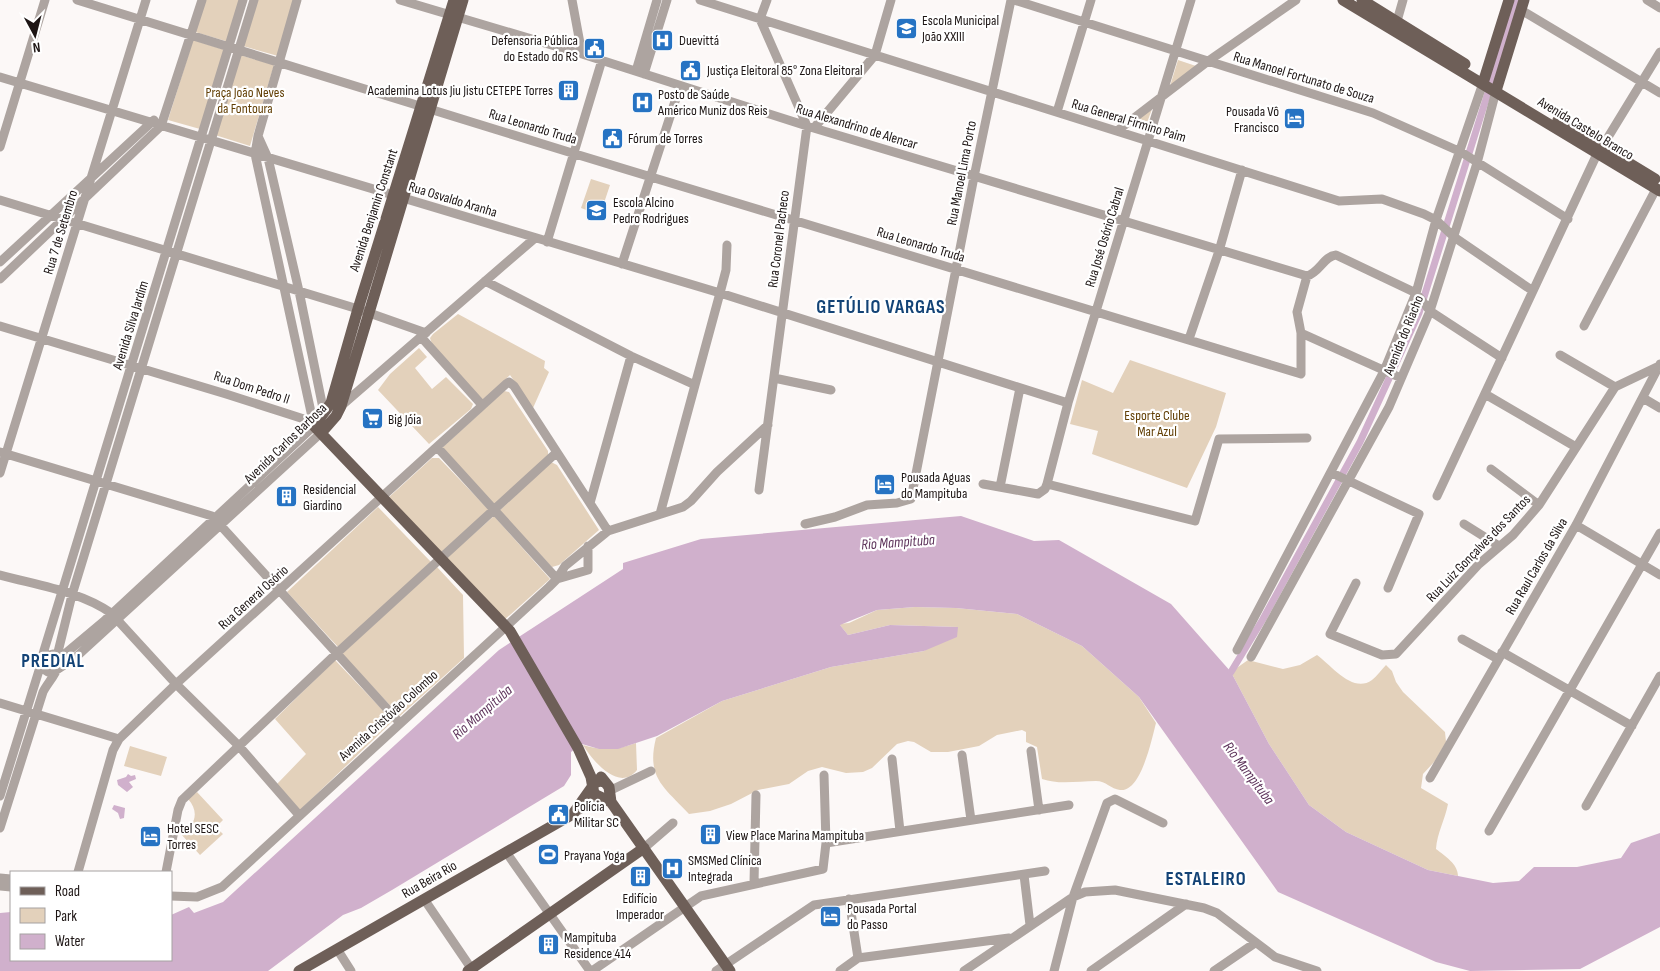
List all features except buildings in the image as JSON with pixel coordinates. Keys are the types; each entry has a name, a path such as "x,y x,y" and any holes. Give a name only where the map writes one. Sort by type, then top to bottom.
{"main road":[{"name":"Avenida Benjamin Constant","path":"341,406 363,311 427,107 453,16 454,0"},
{"name":"Avenida Benjamin Constant","path":"453,16 463,0"},
{"path":"1343,0 1490,84"},
{"path":"1362,0 1397,21 1490,84"},
{"name":"Avenida do Riacho","path":"1490,84 1509,0"},
{"name":"Avenida do Riacho","path":"1490,84 1522,5"},
{"name":"Avenida Castelo Branco","path":"1490,84 1659,187"},
{"name":"Avenida Benjamin Constant","path":"318,429 331,403 347,346 363,311"},
{"path":"318,429 334,407 349,353 347,346"},
{"name":"Avenida Carlos Barbosa","path":"318,429 336,416 341,406"},
{"name":"Rua Dom Pedro II","path":"318,429 505,626 578,748"},
{"path":"578,748 591,777 592,786"},
{"path":"578,748 606,793"},
{"path":"592,786 598,781 685,906 724,969"},
{"name":"Rua Beira Rio","path":"299,971 573,814 592,786"},
{"path":"471,970 644,848"}],"street":[{"path":"0,147 45,0"},
{"name":"Rua Leonardo Truda","path":"78,0 572,153 1301,374 1301,333"},
{"name":"Rua 7 de Setembro","path":"0,473 3,453 77,224 146,0"},
{"path":"0,279 85,196 161,126 202,0"},
{"name":"Avenida Silva Jardim","path":"0,796 42,661 106,484 142,369 177,254 229,47 243,0"},
{"name":"Avenida Silva Jardim","path":"0,828 36,714 47,684 60,664 57,656 67,594 97,481 167,251 239,50 254,0"},
{"path":"297,0 278,62 255,154 318,429"},
{"name":"Rua Alexandrino de Alencar","path":"400,0 602,60 974,177 1307,276"},
{"path":"572,0 582,54"},
{"path":"640,72 657,0"},
{"path":"640,72 667,0"},
{"name":"Rua General Firmino Paim","path":"700,0 1339,201 1382,199 1439,222 1452,234 1533,291"},
{"path":"766,0 760,19 811,127 875,55 891,0"},
{"name":"Rua Manoel Fortunato de Souza","path":"1013,0 1085,21 1207,62 1366,111 1461,152 1568,219"},
{"name":"Rua Manoel Lima Porto","path":"806,524 835,517 867,505 897,503 911,499 991,92 1013,0"},
{"path":"1057,112 1091,0"},
{"name":"Rua José Osório Cabral","path":"1048,484 1068,403 1191,0"},
{"path":"1117,131 1207,62 1296,0"},
{"path":"1397,21 1403,0"},
{"path":"1647,0 1660,8"},
{"path":"1522,5 1660,93"},
{"path":"1437,496 1600,150 1660,52"},
{"path":"547,242 572,153 602,60"},
{"name":"Rua Osvaldo Aranha","path":"0,77 720,293 1068,403"},
{"name":"Avenida do Riacho","path":"1238,650 1384,371 1416,293 1461,152 1490,84"},
{"name":"Avenida do Riacho","path":"1251,657 1389,407 1430,311 1452,234 1476,163 1490,84"},
{"path":"622,264 680,86"},
{"path":"0,262 91,176 150,123 165,113"},
{"name":"Rua Coronel Pacheco","path":"759,490 794,220 811,127"},
{"path":"258,136 268,158 299,291 324,414"},
{"path":"1189,339 1219,251 1242,170"},
{"path":"1584,326 1659,187"},
{"path":"0,200 363,311 424,335 482,405"},
{"name":"Avenida Carlos Barbosa","path":"341,406 535,238"},
{"path":"660,514 726,270 727,245"},
{"path":"1401,378 1301,333 1297,312 1307,276 1319,270 1331,255 1341,256 1416,293 1430,311 1502,358"},
{"path":"485,281 631,356 695,384"},
{"name":"Rua Dom Pedro II","path":"0,326 307,420 318,429"},
{"path":"1560,355 1615,387 1660,365"},
{"path":"590,503 631,356"},
{"name":"Rua Raul Carlos da Silva","path":"1430,778 1576,525 1660,365"},
{"path":"774,378 831,390"},
{"name":"Rua General Osório","path":"78,871 113,750 119,740 176,684 509,382 514,386 556,453"},
{"name":"Rua Luiz Gonçalves dos Santos","path":"1356,583 1330,634 1382,655 1396,654 1540,506 1615,387"},
{"path":"1000,488 1020,388"},
{"path":"1485,394 1576,447"},
{"path":"1643,398 1660,408"},
{"name":"Avenida Cristóvão Colombo","path":"172,896 197,897 222,887 557,579 565,566 588,546 608,531 683,507 691,501 717,472 768,425"},
{"name":"Avenida Carlos Barbosa","path":"56,671 75,658 114,617 318,429"},
{"path":"983,484 1038,494 1048,484 1195,521 1219,439 1307,438"},
{"path":"437,447 557,579 589,569 588,546"},
{"path":"3,453 212,516 400,723"},
{"path":"166,871 178,810 182,800 337,653 556,453 608,531"},
{"path":"1491,469 1540,506"},
{"path":"1332,473 1419,514 1388,588"},
{"path":"1464,524 1499,546"},
{"path":"1576,525 1660,575"},
{"path":"1489,831 1660,534"},
{"path":"0,575 102,606 176,684 238,745 299,815"},
{"path":"1261,608 1274,616"},
{"name":"Avenida Carlos Barbosa","path":"57,656 66,653 114,617"},
{"path":"1462,639 1569,691 1632,726"},
{"path":"56,671 45,671 42,661 49,653 57,656"},
{"path":"1586,806 1660,676"},
{"path":"0,703 119,740"},
{"path":"1031,751 1039,810"},
{"path":"962,755 971,820"},
{"path":"892,759 900,831"},
{"path":"606,793 651,771"},
{"path":"506,852 591,971 685,906 707,894 823,869 826,843 824,775"},
{"name":"Rua Beira Rio","path":"573,814 606,793"},
{"path":"754,883 756,795"},
{"path":"1054,971 1073,897 1106,806 1110,800 1125,802 1163,823"},
{"path":"826,843 1069,805"},
{"path":"644,848 673,823"},
{"path":"724,969 808,907 849,899 1045,872"},
{"path":"1024,875 1030,925"},
{"path":"964,971 1073,897 1085,892 1106,890 1186,904 1217,913 1285,962 1317,971"},
{"path":"424,899 471,970"},
{"path":"849,899 858,958"},
{"path":"1091,971 1186,904"},
{"path":"840,971 858,958 1011,938"},
{"path":"1214,971 1255,942"},
{"path":"337,949 351,971"}],"green space":[{"path":"204,0 241,0 229,42 195,32"},
{"name":"Praça João Neves da Fontoura","path":"257,0 294,0 278,56 243,46"},
{"name":"Praça João Neves da Fontoura","path":"193,40 225,50 200,129 168,120"},
{"name":"Praça João Neves da Fontoura","path":"240,55 274,65 250,146 215,135"},
{"path":"1178,60 1196,66 1170,86"},
{"path":"1152,109 1144,131 1128,126"},
{"path":"591,179 610,185 600,215 581,208"},
{"path":"458,314 545,361 544,368 549,372 533,408 510,375 484,400 478,399 432,344 430,338 433,334"},
{"path":"419,348 427,357 415,368 432,389 446,377 473,404 471,409 429,444 378,390 390,374"},
{"name":"Esporte Clube Mar Azul","path":"1130,360 1226,393 1216,427 1187,488 1092,454 1098,431 1070,424 1082,380 1113,393"},
{"path":"504,391 509,392 548,451 548,456 494,505 442,448"},
{"path":"432,458 439,458 489,510 441,555 388,498"},
{"path":"551,462 557,465 599,530 559,565 552,567 499,511"},
{"path":"378,507 431,562 339,648 287,592"},
{"path":"494,516 550,579 502,622 445,559"},
{"path":"437,567 463,595 464,658 400,716 342,654"},
{"path":"915,607 956,608 1017,614 1082,646 1139,697 1156,723 1140,774 1134,783 1127,789 1120,790 1100,781 1062,782 1042,779 1037,747 1026,742 1026,732 1022,730 997,735 979,746 948,752 931,752 914,742 908,741 897,744 872,768 863,772 846,773 822,767 808,771 789,784 758,790 731,804 710,811 689,814 659,781 653,763 656,738 722,701 831,667 924,651 958,627 890,625 848,635 839,624 849,623 877,610"},
{"path":"1317,655 1343,677 1358,684 1372,680 1386,665 1392,671 1396,682 1403,692 1445,732 1446,742 1435,761 1423,774 1421,788 1448,804 1436,849 1453,864 1458,876 1428,870 1346,832 1309,805 1269,744 1231,672 1248,660 1283,669 1300,665"},
{"path":"335,660 393,721 300,810 277,784 306,754 275,719"},
{"path":"636,743 637,770 630,776 622,778 614,776 599,766 583,745 610,749"},
{"path":"130,746 167,757 161,776 124,766"},
{"path":"197,792 223,820 216,827 223,834 200,855 181,834 193,823 194,809 188,799"}],"water":[{"name":"Rio Mampituba","path":"961,516 1034,541 1059,540 1171,604 1231,672 1269,744 1309,805 1346,832 1428,870 1493,883 1519,881 1534,867 1577,867 1621,858 1631,843 1660,833 1660,927 1580,969 1470,971 1436,962 1278,892 1139,697 1082,646 1017,614 956,608 915,607 877,610 840,625 848,635 890,625 958,627 957,637 924,651 831,667 722,701 657,736 618,749 599,749 582,744 571,752 571,775 564,786 392,890 361,908 343,915 268,971 0,971 0,913 10,912 10,961 172,961 172,915 189,907 194,913 223,902 499,650 623,569 623,563 701,539"},
{"path":"128,774 131,776 135,775 136,779 129,782 133,787 127,792 118,785 117,780 126,777"},
{"path":"114,805 125,808 124,818 120,819 118,813 112,809"}],"waterway":[{"path":"1231,672 1263,619 1360,442 1419,313 1517,0"}],"place":[{"name":"Escola Municipal João XXIII","path":"906,28"},
{"name":"Duevittá","path":"663,40"},
{"name":"Defensoria Pública do Estado do RS","path":"594,48"},
{"name":"Justiça Eleitoral 85° Zona Eleitoral","path":"691,70"},
{"name":"Academina Lotus Jiu Jistu CETEPE Torres","path":"569,90"},
{"name":"Posto de Saúde Américo Muniz dos Reis","path":"642,102"},
{"name":"Pousada Vô Francisco","path":"1295,119"},
{"name":"Fórum de Torres","path":"612,138"},
{"name":"Escola Alcino Pedro Rodrigues","path":"597,210"},
{"name":"Big Jóia","path":"372,419"},
{"name":"Pousada Aguas do Mampituba","path":"885,485"},
{"name":"Residencial Giardino","path":"287,497"},
{"name":"Polícia Militar SC","path":"558,814"},
{"name":"View Place Marina Mampituba","path":"710,835"},
{"name":"Hotel SESC Torres","path":"151,836"},
{"name":"Prayana Yoga","path":"548,855"},
{"name":"SMSMed Clínica Integrada","path":"672,868"},
{"name":"Edifício Imperador","path":"640,876"},
{"name":"Pousada Portal do Passo","path":"831,916"},
{"name":"Mampituba Residence 414","path":"548,945"}],"district":[{"name":"GETÚLIO VARGAS","path":"881,306"},
{"name":"PREDIAL","path":"53,660"},
{"name":"ESTALEIRO","path":"1206,878"}]}
